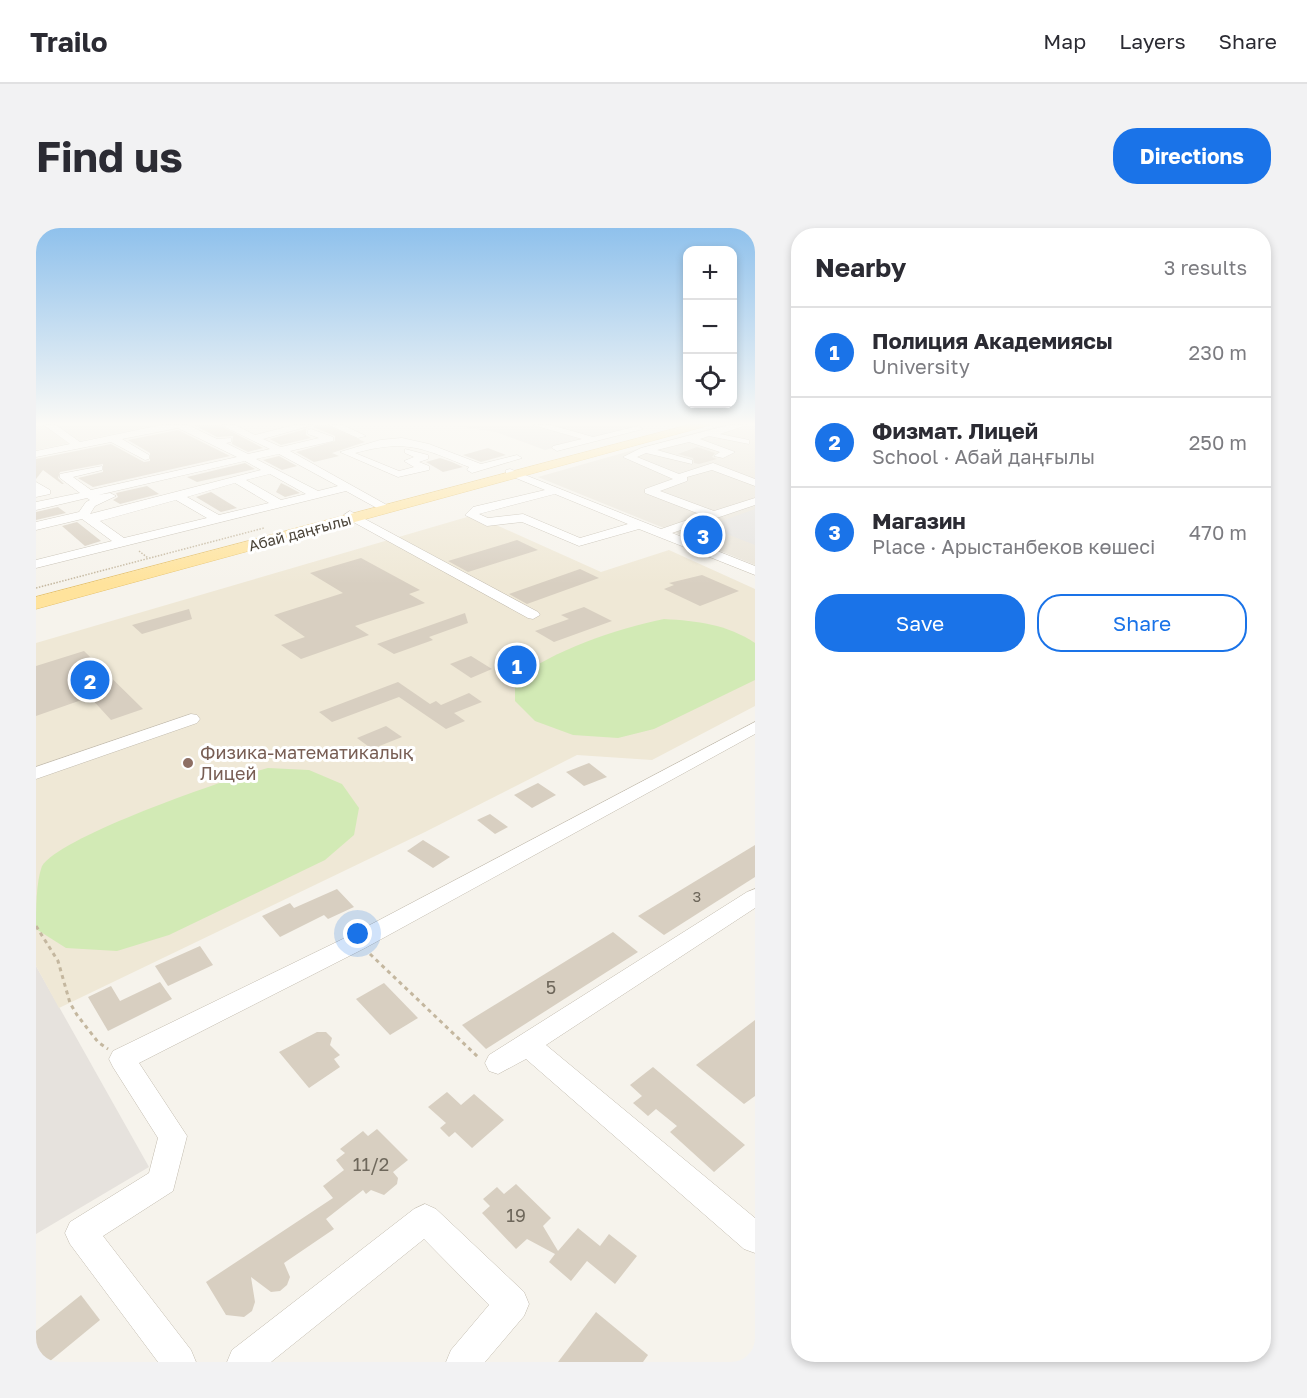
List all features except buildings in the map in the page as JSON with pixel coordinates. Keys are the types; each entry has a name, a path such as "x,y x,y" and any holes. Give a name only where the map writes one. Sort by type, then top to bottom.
{"main road":[{"name":"Абай даңғылы","path":"385,508 469,478"},
{"name":"Абай даңғылы","path":"36,597 498,478"},
{"name":"Абай даңғылы","path":"36,603 353,516"}],"street":[{"path":"67,478 93,496"},
{"path":"113,478 126,486"},
{"path":"93,496 164,478"},
{"path":"36,506 93,496 171,478"},
{"path":"36,526 87,517 240,478"},
{"path":"284,478 317,495"},
{"path":"341,478 348,487 385,508"},
{"path":"523,478 755,571"},
{"path":"680,478 683,479 649,491 714,515"},
{"path":"235,479 279,504"},
{"path":"36,485 46,492 36,494"},
{"path":"37,562 348,487"},
{"path":"555,491 477,510 471,515 487,522 522,518 579,542 638,525"},
{"path":"176,495 217,519"},
{"path":"87,517 93,496"},
{"path":"660,533 755,501"},
{"path":"353,516 534,615"},
{"path":"87,517 122,543"},
{"path":"721,558 755,560"},
{"path":"36,773 191,719"},
{"path":"179,1362 81,1233 162,1181 173,1136 122,1059 357,942 755,727"},
{"path":"498,1063 755,897"},
{"path":"527,1044 755,1238"},
{"path":"244,1362 426,1219 512,1304 463,1362"}],"path":[{"path":"36,588 272,526"},
{"path":"36,926 58,961 70,1003 77,1015 98,1042 122,1059"},
{"path":"357,942 469,1050 483,1061 498,1063"}],"shaded area":[{"path":"540,478 755,478 755,565"},
{"path":"755,509 755,545 706,526 719,522"},
{"path":"474,515 601,572 669,550 755,589 755,706 652,760 577,755 425,832 59,1008 36,966 36,643"},
{"path":"36,966 149,1167 36,1234"}],"green space":[{"path":"664,619 711,625 733,632 755,643 755,680 654,729 618,738 573,735 535,721 515,701 515,680 548,659 606,635"},
{"path":"268,768 309,770 342,784 359,808 354,835 325,860 169,935 117,951 66,948 36,929 40,872 42,866 56,854 80,839 112,824 184,795"}],"place":[{"name":"Магазин","path":"703,535"},
{"name":"Полиция Академиясы","path":"517,665"},
{"name":"Физмат. Лицей","path":"90,680"},
{"name":"Физика-математикалық Лицей","path":"188,763"}]}
